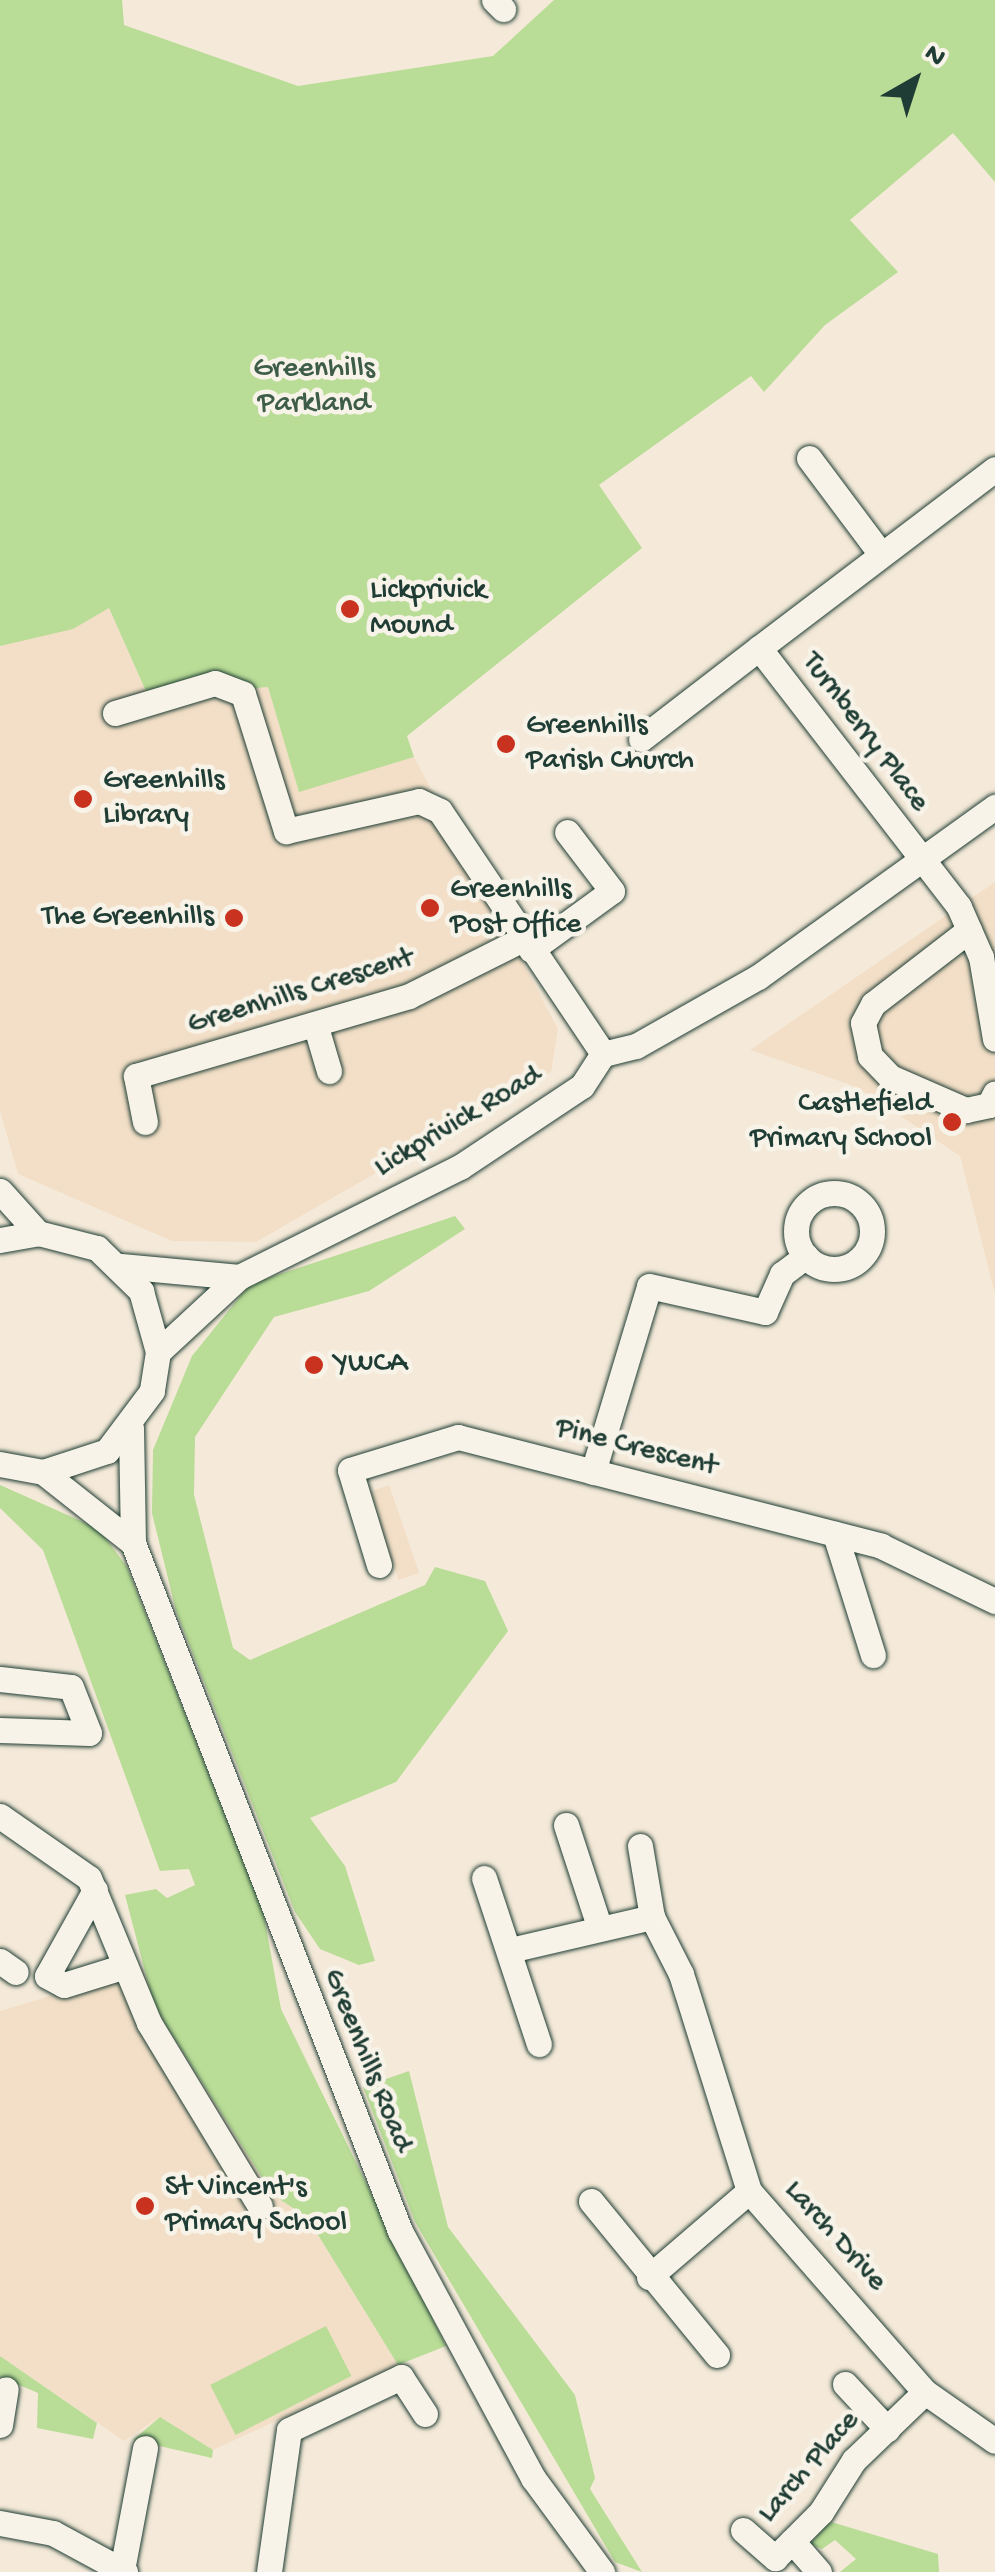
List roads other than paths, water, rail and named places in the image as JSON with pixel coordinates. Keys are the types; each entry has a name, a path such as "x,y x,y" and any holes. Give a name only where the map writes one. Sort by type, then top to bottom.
{"street":[{"path":"809,458 880,553"},
{"name":"Turnberry Place","path":"641,739 995,469"},
{"name":"Turnberry Place","path":"759,648 970,930"},
{"path":"115,714 214,683 243,694 286,832 419,801 440,811 604,1054 636,1046 758,977 917,857 995,807"},
{"name":"Greenhills Crescent","path":"144,1122 136,1076 410,996 527,944 612,892 567,832"},
{"path":"995,1039 970,930 885,993 863,1023 870,1056 890,1077 966,1110 995,1093"},
{"path":"316,1026 329,1071"},
{"name":"Lickprivick Road","path":"158,1352 239,1277 460,1167 582,1086 604,1054"},
{"path":"0,1191 38,1233"},
{"path":"0,1240 38,1233 68,1237 121,1266 141,1291 158,1352 152,1391 132,1428 76,1466 43,1472 0,1464"},
{"path":"593,1472 650,1286 765,1312 782,1274 806,1256"},
{"path":"121,1266 239,1277"},
{"name":"Greenhills Road","path":"132,1428 133,1542 400,2231 533,2478 602,2572"},
{"name":"Pine Crescent","path":"379,1565 342,1472 458,1437 835,1534 959,1576 995,1602"},
{"path":"43,1472 133,1542"},
{"path":"835,1534 873,1655"},
{"path":"0,1679 70,1688 89,1733 0,1730"},
{"path":"0,1816 95,1890 168,2058 260,2206"},
{"path":"566,1825 598,1923"},
{"name":"Larch Drive","path":"640,1846 652,1917 681,1974 749,2191 925,2392 995,2441"},
{"path":"484,1878 539,2044"},
{"path":"95,1890 47,1976 64,1985 125,1966"},
{"path":"510,1950 598,1923 652,1917"},
{"path":"649,2277 749,2191"},
{"path":"591,2201 649,2277 717,2355"},
{"path":"269,2572 289,2430 401,2377 426,2414"},
{"path":"845,2384 887,2429"},
{"path":"0,2425 6,2389"},
{"name":"Larch Place","path":"744,2530 775,2558 887,2429 925,2392"},
{"path":"0,2523 53,2533 124,2571 145,2448"},
{"path":"792,2540 819,2572"}],"place":[{"name":"Lickprivick Mound","path":"350,609"},
{"name":"Greenhills Parish Church","path":"506,744"},
{"name":"Greenhills Library","path":"83,799"},
{"name":"Greenhills Post Office","path":"430,908"},
{"name":"The Greenhills","path":"234,918"},
{"name":"Castlefield Primary School","path":"952,1122"},
{"name":"YWCA","path":"314,1365"},
{"name":"St Vincent's Primary School","path":"145,2206"}],"park label":[{"name":"Greenhills Parkland","path":"314,387"}]}
